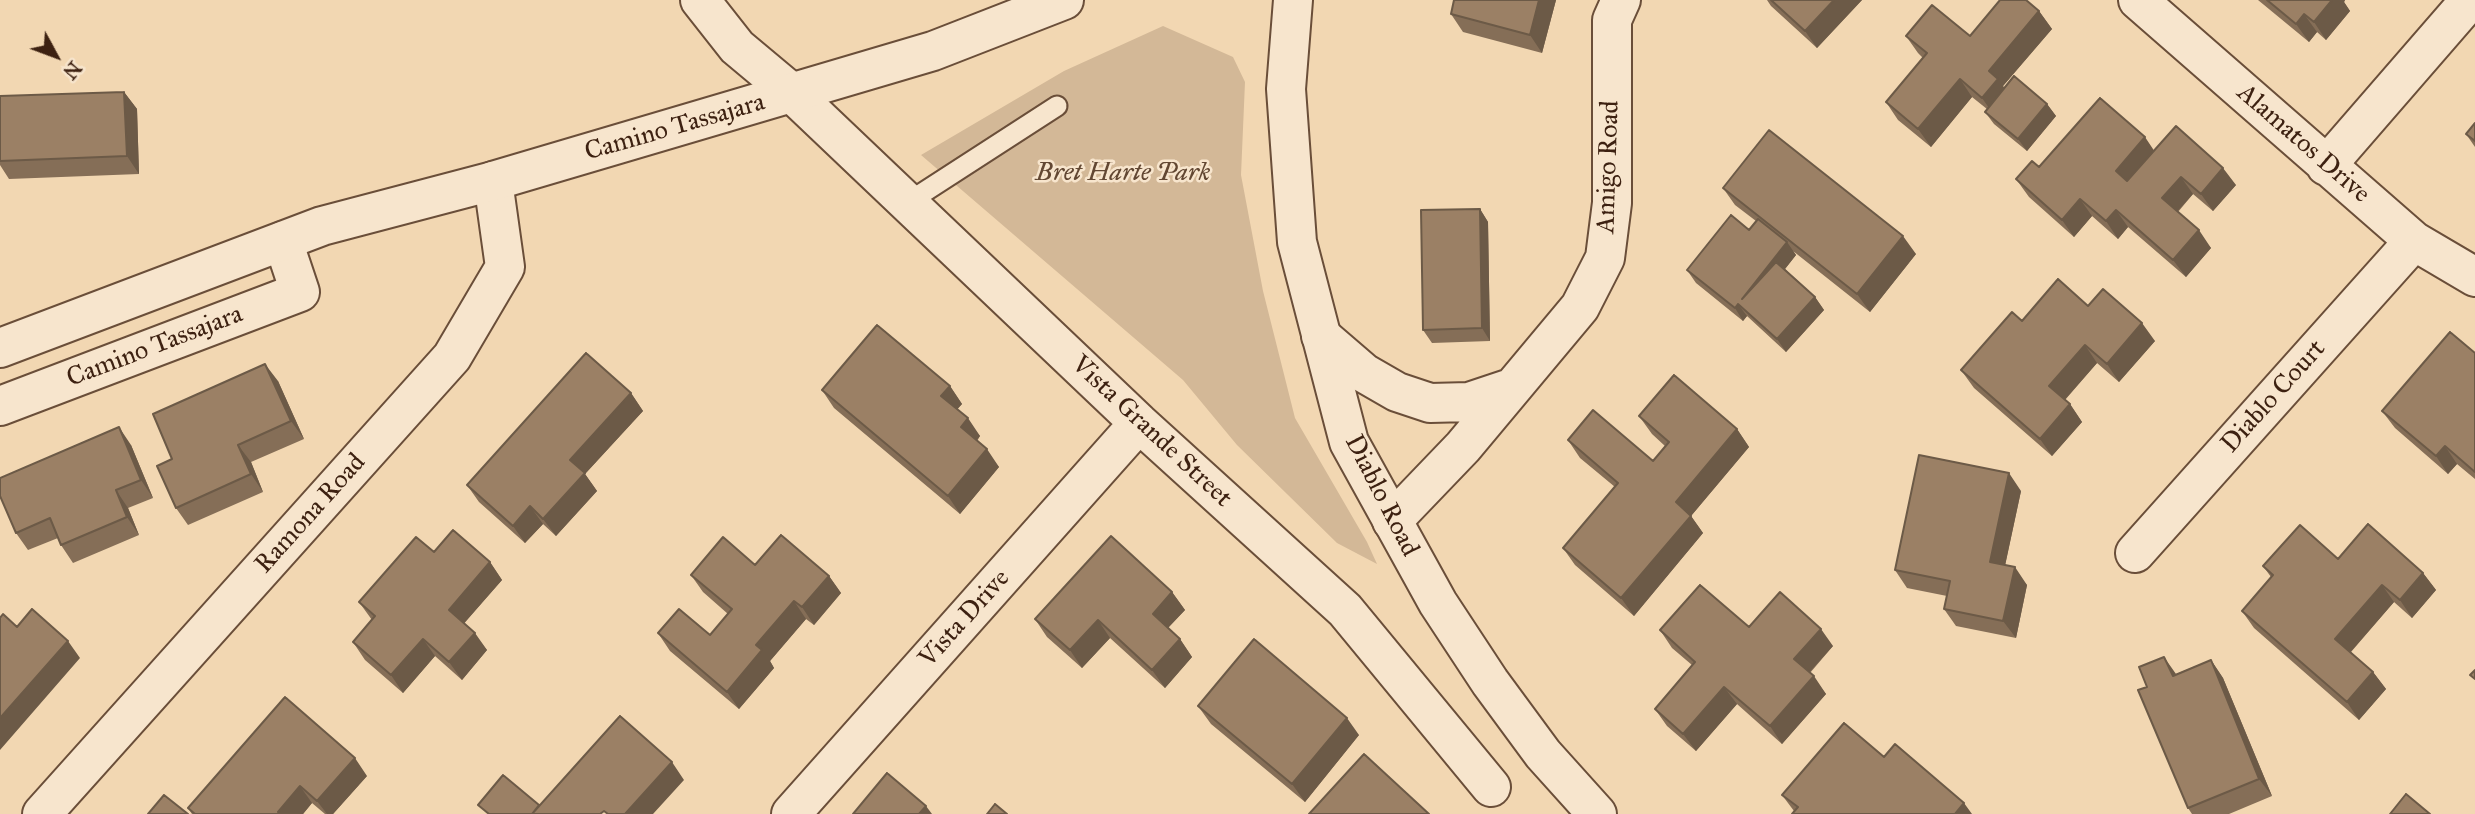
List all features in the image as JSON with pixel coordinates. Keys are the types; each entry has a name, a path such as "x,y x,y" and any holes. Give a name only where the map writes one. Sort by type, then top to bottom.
{"street":[{"name":"Vista Grande Street","path":"700,0 737,47 792,93 1139,423 1345,610 1491,787"},
{"name":"Camino Tassajara","path":"0,348 322,226 493,181 933,51 1064,0"},
{"name":"Diablo Road","path":"1293,0 1286,89 1297,242 1349,442 1438,603 1490,682 1542,754 1597,814"},
{"name":"Amigo Road","path":"1392,521 1463,447 1580,307 1605,258 1612,204 1612,20 1621,0"},
{"name":"Alamatos Drive","path":"2138,0 2414,241 2475,277"},
{"path":"2326,166 2470,0"},
{"name":"Ramona Road","path":"42,814 452,357 505,268 493,181"},
{"name":"Camino Tassajara","path":"0,406 300,292 283,241"},
{"name":"Diablo Court","path":"2135,553 2414,241"},
{"path":"1321,336 1364,373 1397,392 1430,403 1469,402 1511,388"},
{"name":"Vista Drive","path":"791,814 1139,423"}],"lane":[{"path":"907,203 1057,106"}],"green space":[{"name":"Bret Harte Park","path":"1163,26 1233,57 1245,82 1241,175 1263,291 1295,418 1377,564 1337,543 1237,445 1183,380 921,155 1064,71"}],"building":[{"path":"1454,0 1539,0 1530,35 1451,14"},
{"path":"1771,0 1834,0 1805,31"},
{"path":"2000,0 2026,0 2039,11 1989,71 1998,79 1982,98 1960,79 1918,129 1886,102 1927,53 1906,36 1932,5 1970,36"},
{"path":"2267,0 2332,0 2314,22 2304,14 2296,24"},
{"path":"2014,76 2047,104 2018,139 1985,112"},
{"path":"124,92 127,156 0,161 0,96"},
{"path":"2100,98 2145,137 2116,171 2127,181 2176,126 2223,168 2201,194 2181,177 2162,198 2199,230 2173,260 2116,210 2106,221 2080,199 2062,220 2016,179 2032,161 2039,167"},
{"path":"2475,123 2475,141 2466,134"},
{"path":"1769,130 1903,236 1857,294 1723,188"},
{"path":"1480,209 1482,328 1423,330 1421,210"},
{"path":"1731,215 1749,230 1758,219 1787,242 1742,299 1776,262 1815,297 1777,339 1738,304 1735,308 1687,270"},
{"path":"2058,279 2088,306 2103,289 2142,323 2107,364 2085,345 2049,386 2070,404 2040,439 1961,370 2012,312 2022,321"},
{"path":"877,325 950,386 941,396 968,418 961,427 987,449 948,496 822,390"},
{"path":"2450,332 2475,353 2475,472 2445,446 2436,456 2382,411"},
{"path":"586,353 631,393 570,460 585,473 543,519 530,506 513,526 467,485"},
{"path":"265,364 291,421 238,445 251,474 176,508 157,466 172,459 153,414"},
{"path":"1674,375 1737,429 1676,502 1691,516 1621,598 1563,548 1618,483 1568,440 1593,410 1653,461 1669,442 1639,416"},
{"path":"119,427 141,480 116,490 127,517 61,545 50,518 16,533 0,496 0,478"},
{"path":"1919,455 2009,473 1990,562 2015,567 2003,621 1944,609 1950,581 1895,570"},
{"path":"2368,524 2423,573 2400,600 2382,585 2335,639 2373,672 2347,702 2242,611 2273,575 2263,566 2300,525 2338,559"},
{"path":"453,530 490,562 449,610 475,633 449,662 423,639 391,675 353,642 375,616 359,602 416,537 434,552"},
{"path":"781,535 829,576 802,607 794,601 756,645 762,650 727,692 658,633 679,609 710,635 732,609 691,575 723,537 755,565"},
{"path":"1111,536 1172,592 1153,614 1180,639 1152,670 1098,620 1070,650 1035,619"},
{"path":"1700,585 1749,627 1780,592 1821,629 1794,659 1814,676 1770,726 1724,687 1683,734 1655,709 1695,662 1660,630"},
{"path":"32,609 68,641 0,718 0,618 3,614 17,627"},
{"path":"1254,639 1347,718 1292,784 1198,706"},
{"path":"2164,657 2173,676 2211,660 2259,779 2188,808 2138,690 2147,687 2139,667"},
{"path":"285,697 355,758 317,801 300,786 278,812 281,814 195,814 188,808"},
{"path":"620,716 672,762 625,814 608,814 604,811 600,814 532,814"},
{"path":"1844,723 1884,757 1895,744 1964,803 1955,814 1792,814 1798,807 1782,795"},
{"path":"1364,754 1429,814 1309,814"},
{"path":"887,773 926,806 919,814 853,814"},
{"path":"503,775 539,805 532,814 489,814 478,805"},
{"path":"2406,794 2430,814 2390,814"},
{"path":"164,795 188,814 148,814"},
{"path":"995,804 1007,814 987,814"}]}
